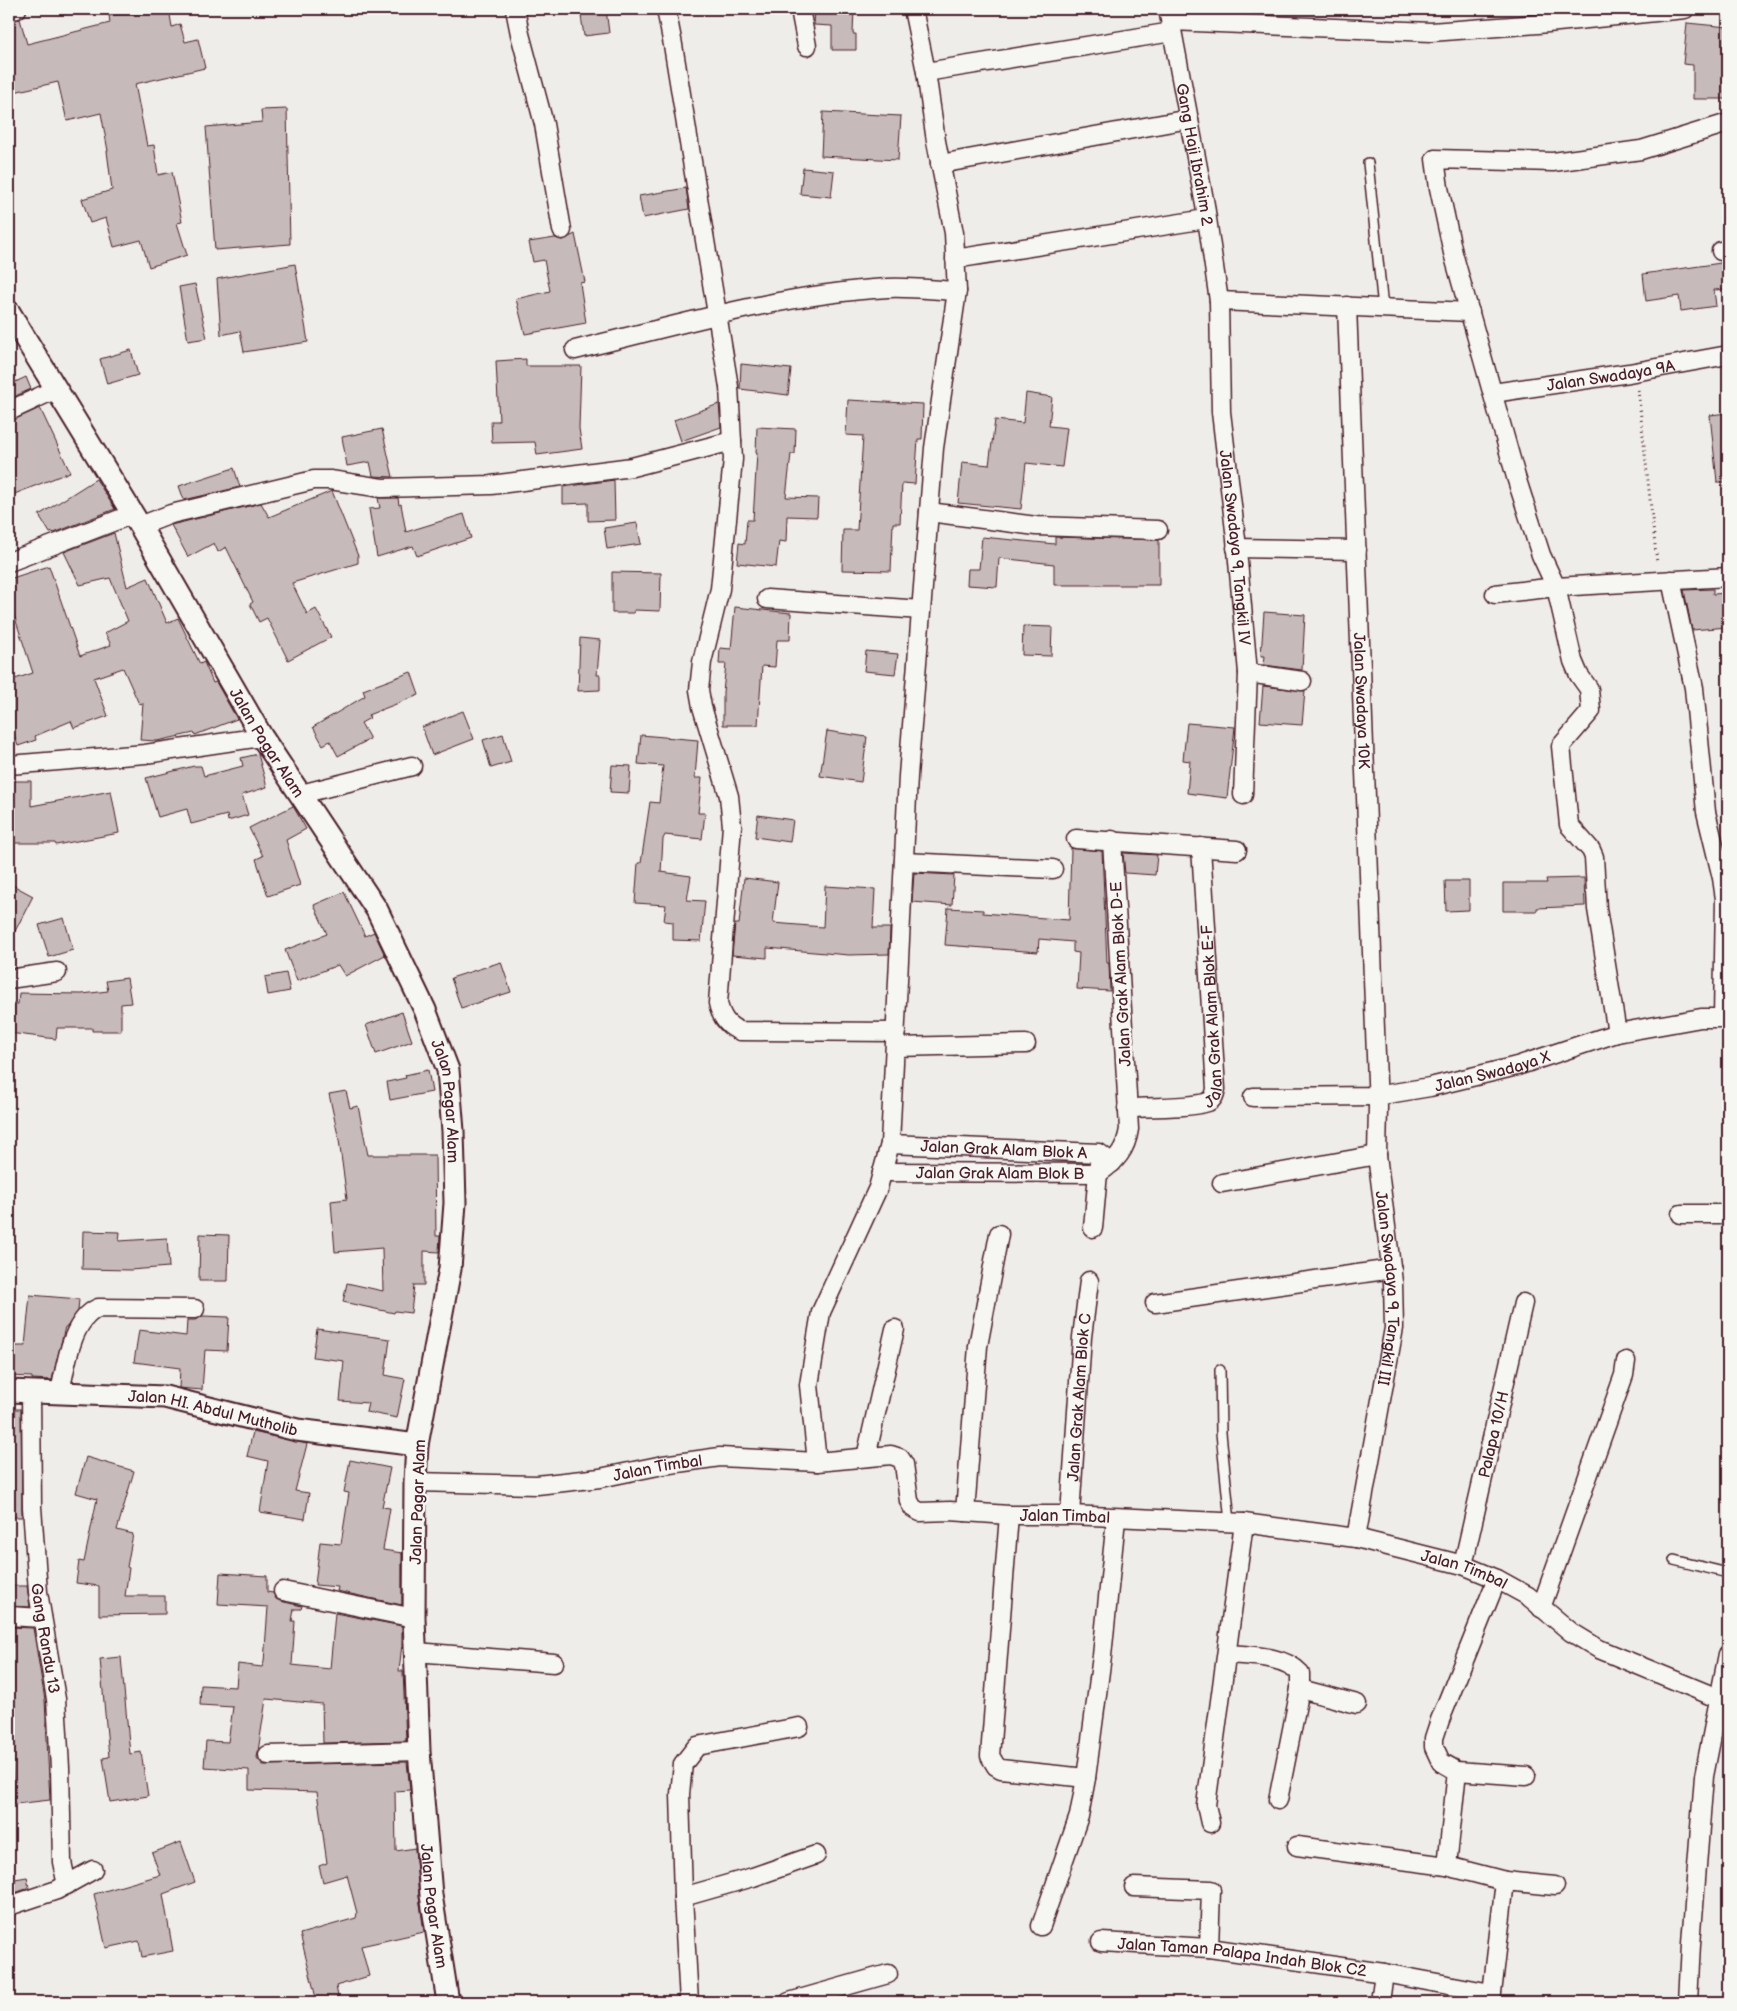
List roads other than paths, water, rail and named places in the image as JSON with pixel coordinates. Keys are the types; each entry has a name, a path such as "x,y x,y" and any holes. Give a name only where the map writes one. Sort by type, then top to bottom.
{"street":[{"path":"9,11 17,9"},
{"path":"515,9 544,124 562,230"},
{"path":"666,9 675,54 728,387 732,440 733,459 720,589 702,662 699,690 702,707 730,796 731,816 718,1003 720,1013 732,1028 740,1031 1026,1044"},
{"path":"800,9 808,46"},
{"path":"816,1462 809,1385 821,1312 878,1188 890,1144 908,776 921,610 934,448 957,290 954,233 913,9"},
{"path":"926,72 1170,21 1431,32 1538,24 1685,9"},
{"name":"Gang Haji Ibrahim 2","path":"1170,21 1189,119 1219,301"},
{"path":"940,164 1189,119"},
{"path":"1616,1034 1597,908 1594,858 1591,850 1569,825 1561,746 1591,711 1588,689 1573,661 1556,587 1542,555 1516,477 1453,253 1439,188 1435,159 1553,162 1641,150 1728,123"},
{"path":"956,259 1206,219"},
{"path":"576,350 716,316 831,293 890,288 957,290"},
{"path":"1219,301 1470,312"},
{"name":"Jalan Swadaya 9, Tangkil IV","path":"1219,301 1221,412 1248,673 1243,795"},
{"name":"Jalan Swadaya 10K","path":"1346,306 1357,550 1376,1096"},
{"name":"Jalan Pagar Alam","path":"9,312 136,520 262,737 378,910 424,1010 448,1070 453,1131 455,1203 450,1269 417,1445 414,1618 420,1751 431,1895 448,2002"},
{"name":"Jalan Swadaya 9A","path":"1492,393 1728,355"},
{"path":"9,411 56,389"},
{"path":"9,562 136,520 171,514 314,480 330,480 382,488 491,485 632,467 732,440"},
{"path":"929,512 1036,526 1158,530"},
{"path":"1236,548 1357,550"},
{"path":"1495,594 1556,587 1728,577"},
{"path":"1665,580 1694,688 1706,812 1722,878 1725,899 1726,1018"},
{"path":"767,599 921,610"},
{"path":"1248,673 1302,681"},
{"path":"9,765 145,754 262,737"},
{"path":"301,794 412,766"},
{"path":"1076,839 1238,850"},
{"name":"Jalan Grak Alam Blok D-E","path":"1112,840 1127,1108"},
{"name":"Jalan Grak Alam Blok E-F","path":"1127,1108 1208,1102 1214,1096 1216,1089 1201,847"},
{"path":"904,862 1053,869"},
{"path":"9,979 57,972"},
{"name":"Jalan Swadaya X","path":"1253,1097 1376,1096 1430,1087 1517,1066 1616,1034 1701,1018 1726,1018"},
{"name":"Jalan Swadaya 9, Tangkil III","path":"1356,1538 1394,1328 1392,1268 1377,1155 1378,1107 1376,1096"},
{"path":"1094,1228 1103,1163 1122,1152 1127,1141 1129,1129 1127,1108"},
{"name":"Jalan Grak Alam Blok A","path":"890,1144 1103,1163"},
{"path":"1222,1183 1377,1155"},
{"name":"Jalan Grak Alam Blok B","path":"882,1172 1103,1163"},
{"path":"1680,1214 1728,1214"},
{"path":"965,1512 978,1346 1000,1234"},
{"path":"1155,1303 1392,1268"},
{"name":"Jalan Grak Alam Blok C","path":"1070,1515 1082,1336 1088,1280"},
{"name":"Palapa 10/H","path":"1463,1565 1523,1304"},
{"path":"60,1392 68,1354 80,1322 89,1312 98,1308 195,1309"},
{"path":"866,1457 895,1329"},
{"path":"1541,1608 1624,1375 1626,1361"},
{"name":"Jalan HI. Abdul Mutholib","path":"9,1390 165,1397 296,1430 417,1445"},
{"name":"Gang Randu 13","path":"31,1391 32,1507 38,1592 56,1699 62,1862 67,1885"},
{"name":"Jalan Timbal","path":"415,1482 537,1485 600,1478 663,1465 720,1457 816,1462 891,1455 900,1458 904,1464 909,1502 913,1508 920,1512 1070,1515 1116,1519 1237,1522 1356,1538 1463,1565 1497,1579 1528,1596 1571,1632 1599,1649 1722,1707"},
{"path":"1009,1515 990,1756 996,1766 1001,1769 1086,1778"},
{"path":"1041,1926 1079,1816 1086,1778 1102,1656 1116,1519"},
{"path":"1210,1823 1206,1805 1226,1654 1237,1522"},
{"path":"1497,1579 1434,1738 1434,1747 1441,1762 1457,1771 1526,1776"},
{"path":"283,1591 414,1618"},
{"path":"9,1616 42,1618"},
{"path":"416,1652 554,1663"},
{"path":"1226,1654 1269,1658 1292,1665 1300,1673 1300,1689 1278,1800"},
{"path":"1688,2002 1690,1944 1704,1776 1722,1707 1728,1654"},
{"path":"1300,1689 1357,1704"},
{"path":"689,2002 680,1794 683,1764 697,1746 799,1727"},
{"path":"268,1755 420,1751"},
{"path":"1446,1866 1457,1771"},
{"path":"1297,1846 1446,1866 1505,1881 1555,1886"},
{"path":"683,1898 753,1877 816,1854"},
{"path":"9,1906 67,1885 93,1870"},
{"path":"1491,1998 1505,1881"},
{"path":"1134,1887 1211,1890 1210,1948"},
{"name":"Jalan Taman Palapa Indah Blok C2","path":"1101,1942 1210,1948 1384,1973 1491,1998"},
{"path":"1380,2002 1384,1973"},
{"path":"789,2002 888,1974"}],"lane":[{"path":"1368,164 1383,308"},
{"path":"1220,1370 1221,1433 1237,1522"},
{"path":"1674,1560 1728,1573"}]}
